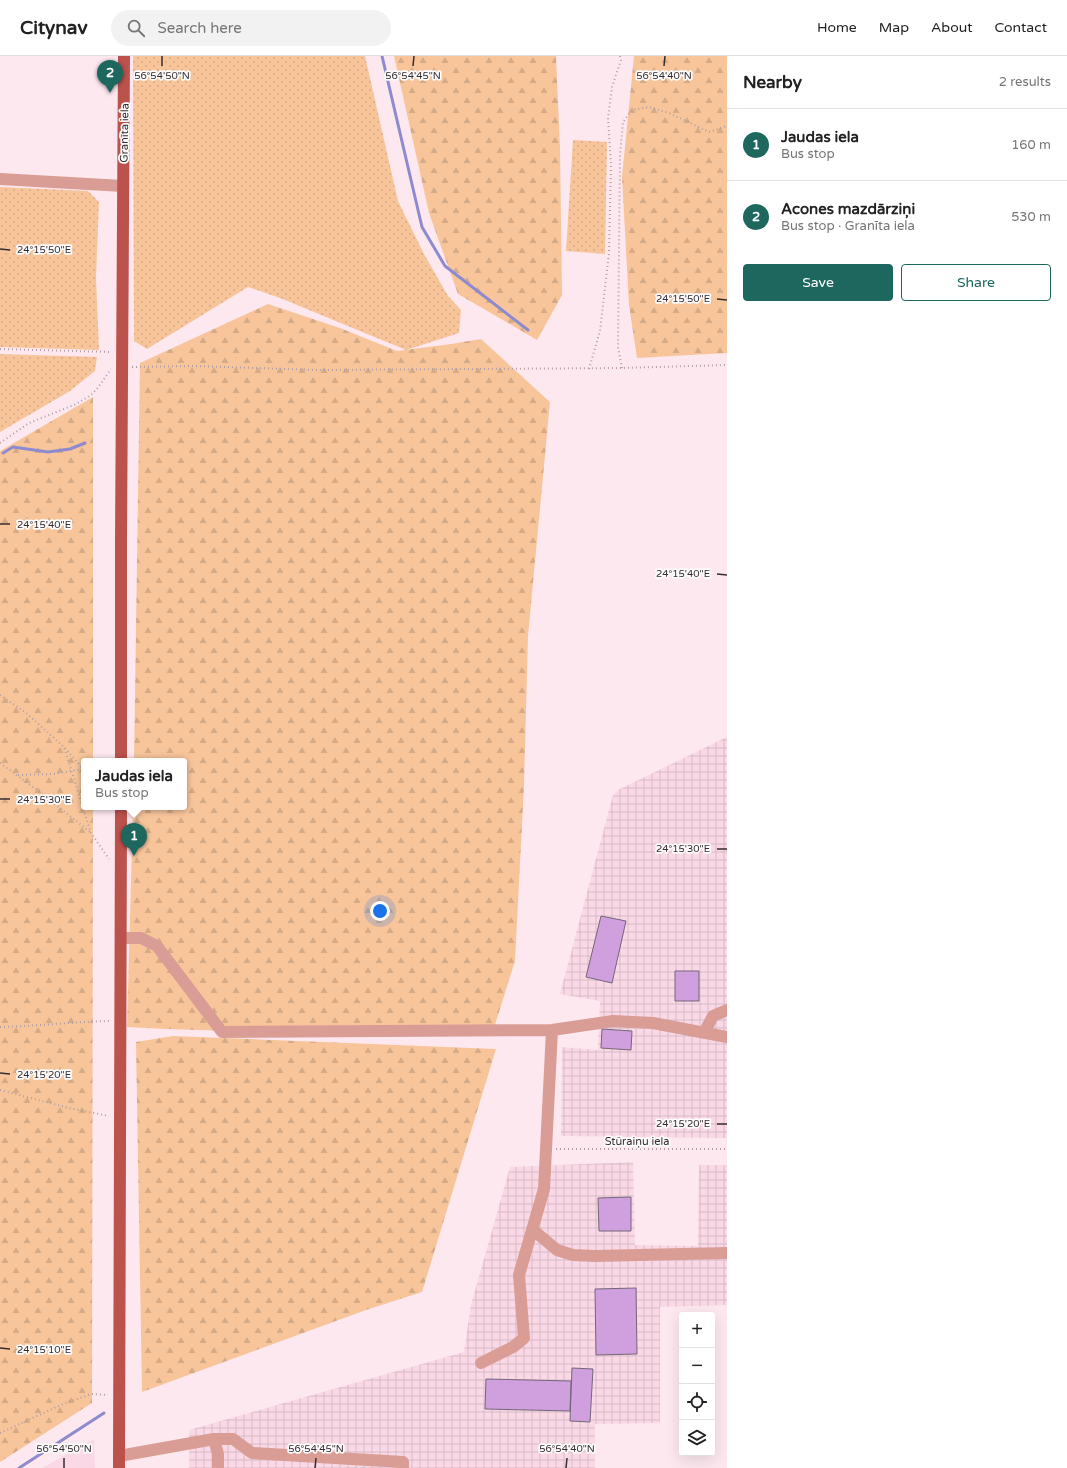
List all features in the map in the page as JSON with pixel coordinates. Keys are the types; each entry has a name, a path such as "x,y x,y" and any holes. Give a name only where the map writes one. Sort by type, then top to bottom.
{"main road":[{"name":"Granīta iela","path":"121,758 124,56"},
{"path":"119,1462 121,810"}],"street":[{"path":"0,179 123,186"},
{"path":"121,938 141,938 157,946 222,1032 552,1030 613,1022 653,1023 727,1037"},
{"path":"704,1032 713,1016 727,1010"},
{"path":"481,1364 513,1347 524,1338 520,1275 544,1189 552,1030"},
{"path":"532,1229 557,1250 573,1255 595,1256 727,1253"},
{"path":"119,1462 214,1439 233,1439 252,1453 403,1462 403,1468"},
{"path":"214,1439 218,1454 218,1468"}],"path":[{"path":"589,369 600,331 609,253 611,165 608,118 612,87 620,56"},
{"path":"622,368 618,347 620,155 623,122 632,110 648,107 669,113 709,132 727,126"},
{"path":"0,349 122,353"},
{"path":"0,443 29,423 76,404 91,395 112,367 193,366 318,370 589,369 727,366"},
{"path":"0,695 25,712 64,747 81,766"},
{"path":"64,747 81,800"},
{"path":"0,763 91,833 110,859 121,866"},
{"path":"16,775 53,774 81,770"},
{"path":"84,810 91,833"},
{"path":"0,1027 120,1021"},
{"path":"0,1090 104,1116 120,1117"},
{"name":"Stūraiņu iela","path":"546,1149 727,1149"},
{"path":"0,1434 63,1404 91,1394 120,1396"}],"shaded area":[{"path":"727,737 727,1138 561,1136 562,1047 598,1050 600,1001 560,994 613,795 618,790"},
{"path":"633,1162 635,1245 698,1246 699,1165 727,1165 727,1305 660,1307 660,1423 595,1424 595,1468 189,1468 189,1430 464,1352 471,1305 510,1167"},
{"path":"94,1439 95,1468 42,1468"}],"green space":[{"path":"133,56 365,56 398,201 424,254 448,296 461,310 459,333 406,350 280,298 248,287 147,349 134,341"},
{"path":"394,56 556,56 560,148 562,295 537,340 458,294 429,213"},
{"path":"634,56 727,56 727,353 637,358 629,305 622,177"},
{"path":"573,140 607,142 605,254 566,251"},
{"path":"0,187 88,191 99,202 96,278 99,350 0,347"},
{"path":"268,304 340,328 397,351 481,339 550,402 528,636 524,785 515,961 493,1031 218,1031 127,1027 133,810 187,810 187,758 134,758 140,363"},
{"path":"0,354 97,357 95,371 70,391 0,432"},
{"path":"93,397 93,758 81,758 81,810 93,810 92,1403 0,1462 0,451"},
{"path":"173,1036 496,1049 422,1292 366,1310 142,1392 136,1042"}],"building":[{"path":"601,916 626,921 612,983 586,977"},
{"path":"675,971 699,971 699,1001 675,1001"},
{"path":"602,1029 632,1031 631,1050 601,1048"},
{"path":"631,1197 631,1231 599,1231 598,1198"},
{"path":"636,1288 637,1354 596,1355 595,1289"},
{"path":"572,1368 593,1369 590,1422 570,1421"},
{"path":"486,1379 571,1381 570,1411 485,1409"}],"waterway":[{"path":"382,56 422,227 445,266 528,330"},
{"path":"3,453 13,447 48,452 70,449 85,443"},
{"path":"19,1468 104,1413"}],"place":[{"name":"Acones mazdārziņi","path":"110,93"},
{"name":"Jaudas iela","path":"134,856"}]}
